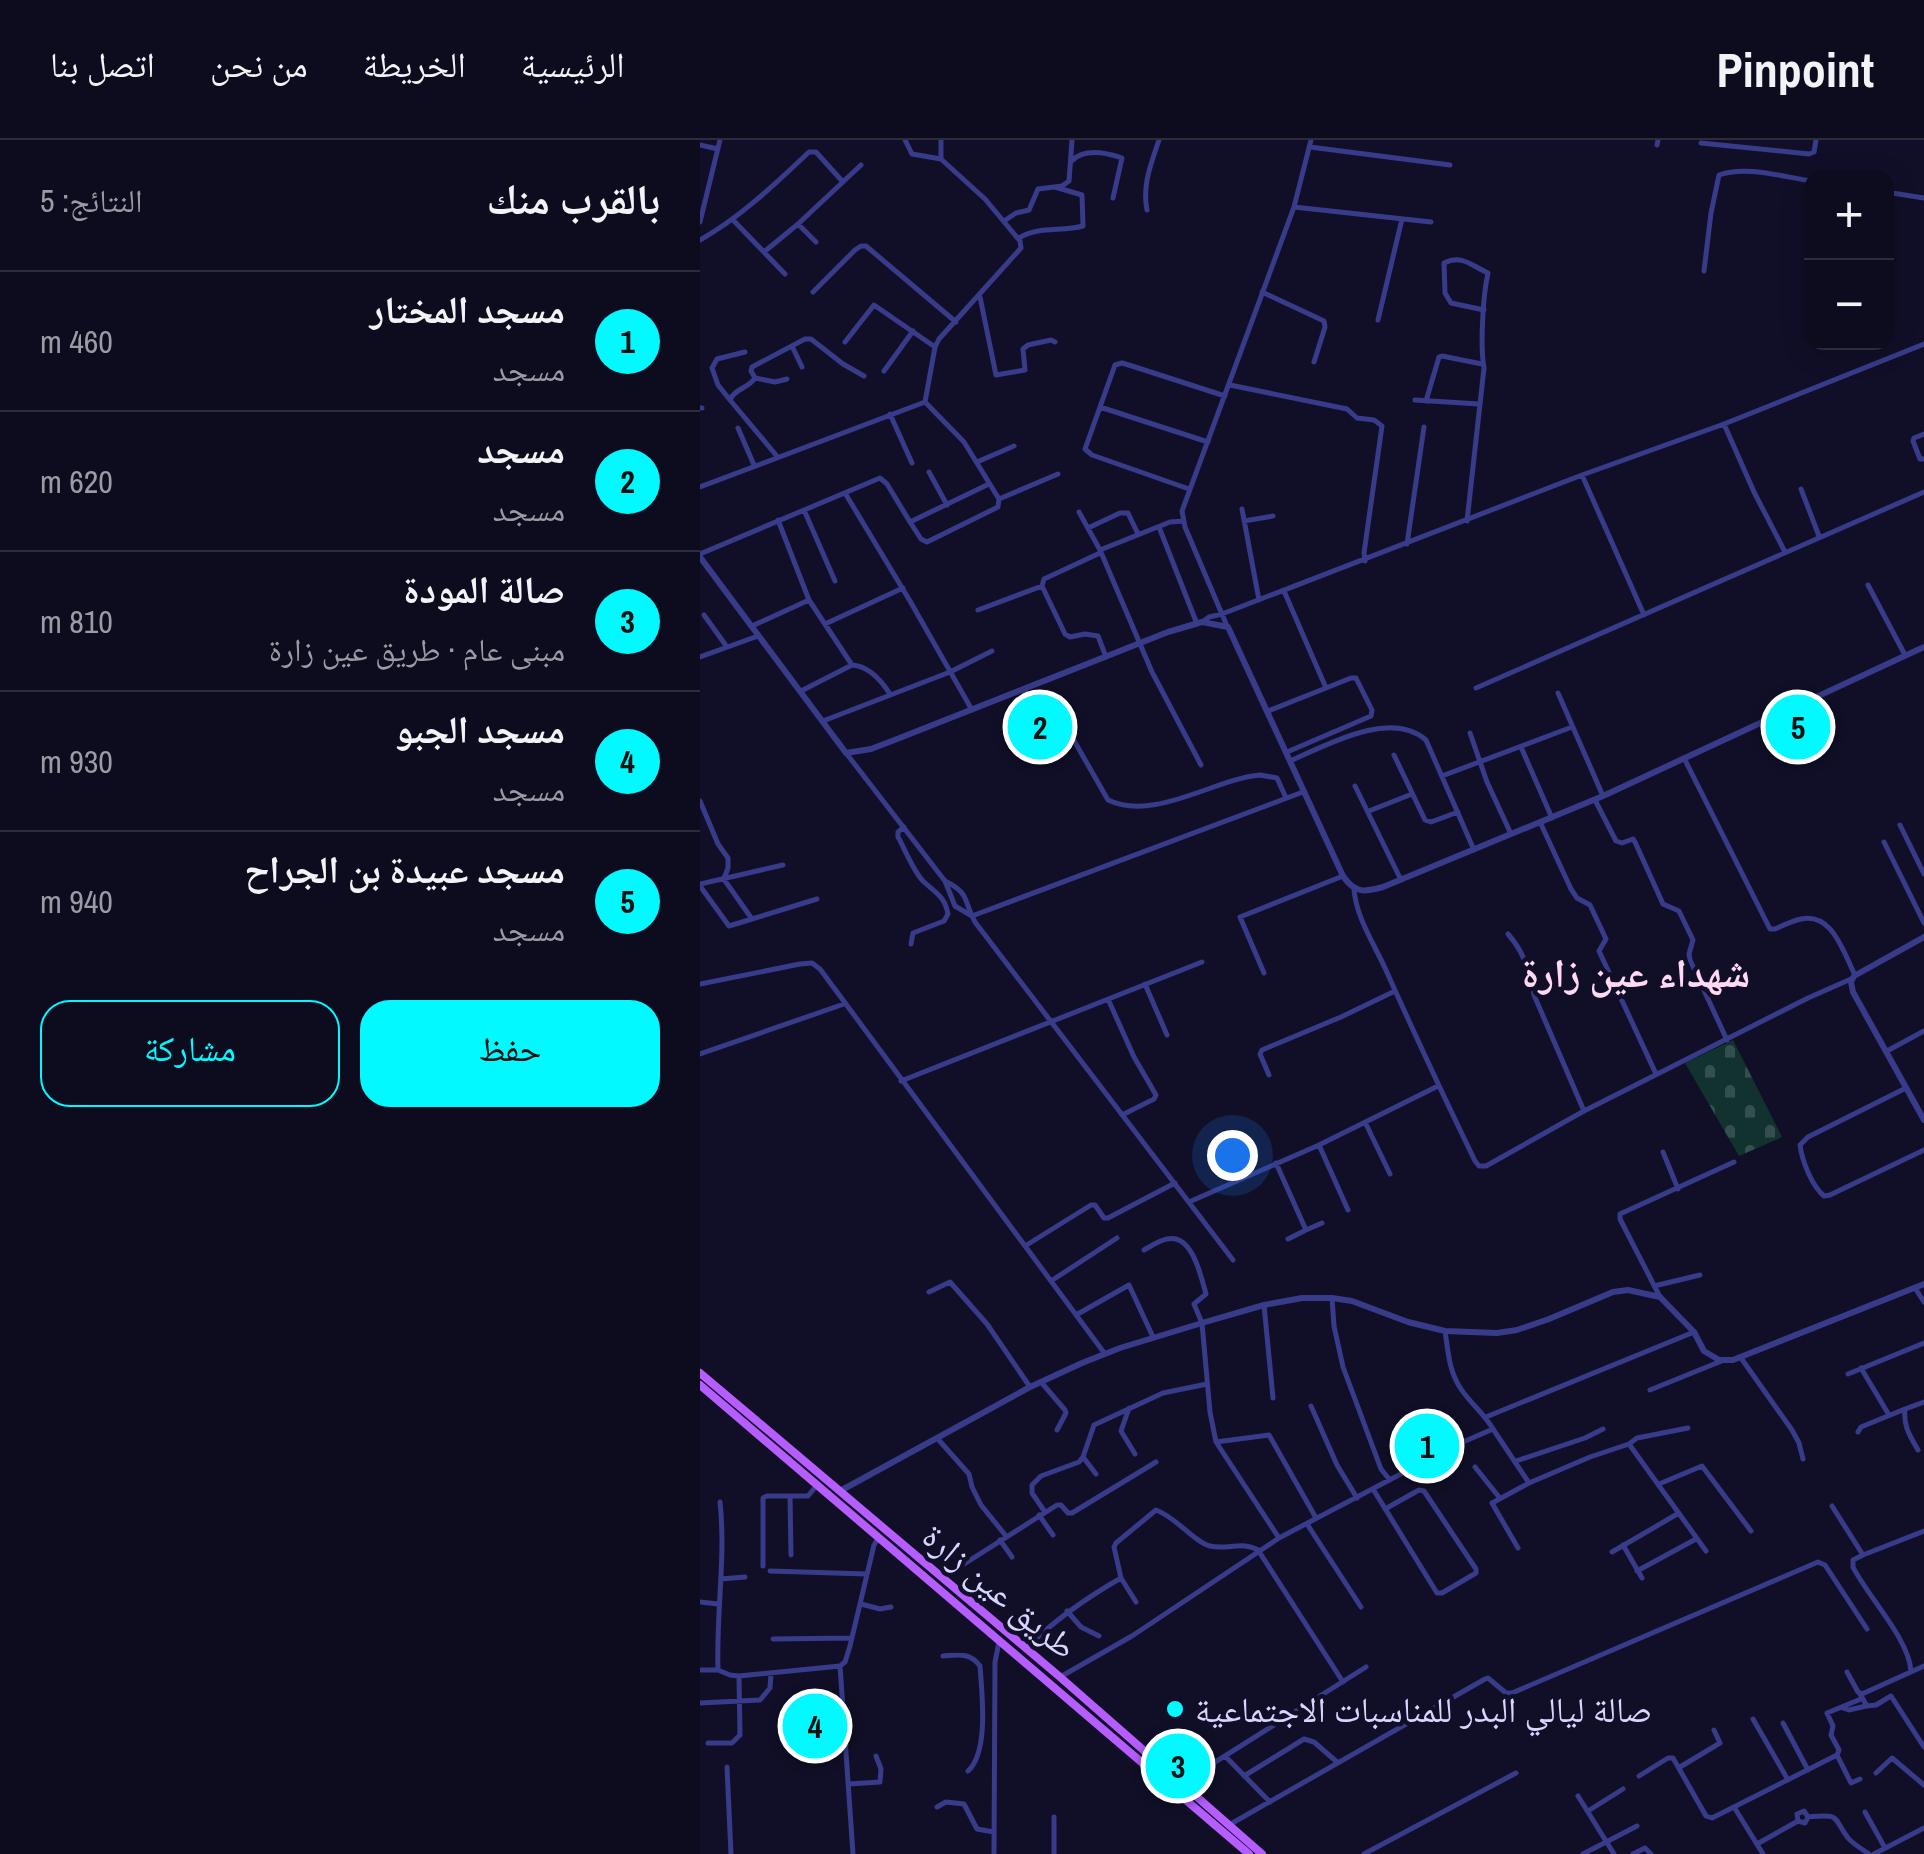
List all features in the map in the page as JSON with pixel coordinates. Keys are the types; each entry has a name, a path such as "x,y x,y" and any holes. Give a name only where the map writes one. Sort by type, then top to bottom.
{"main road":[{"name":"طريق عين زارة","path":"700,1373 1262,1854"},
{"name":"طريق عين زارة","path":"700,1385 1248,1854"}],"street":[{"path":"700,222 720,140"},
{"path":"905,140 912,154 941,160 985,199 1018,238 1021,248 939,339 925,402"},
{"path":"941,140 941,160"},
{"path":"1004,221 1029,210 1038,189 1069,182 1072,140"},
{"path":"1148,210 1145,189 1159,140"},
{"path":"1775,150 1776,140"},
{"path":"1701,144 1810,154 1816,140"},
{"path":"1450,165 1310,143 1294,207 1182,511 1222,614 1303,792 1344,876 1354,888 1366,892 1400,880 1552,818 1924,647"},
{"path":"700,145 718,149"},
{"path":"700,240 733,220 812,151 843,182"},
{"path":"1072,162 1078,154 1090,152 1122,158 1113,198"},
{"path":"764,252 861,165"},
{"path":"1704,270 1719,175 1762,173 1804,180"},
{"path":"1018,238 1032,230 1083,226 1082,195 1055,187"},
{"path":"1894,193 1924,198"},
{"path":"1294,207 1431,222"},
{"path":"1378,320 1402,219"},
{"path":"733,220 786,274"},
{"path":"798,224 816,242"},
{"path":"813,292 855,250 866,246 956,322"},
{"path":"1466,522 1484,368 1488,273 1467,260 1444,263 1445,293 1451,302 1484,310"},
{"path":"1262,292 1324,321 1314,362"},
{"path":"980,296 996,375 1024,370 1025,346 1046,340 1056,342"},
{"path":"844,342 874,304 935,348"},
{"path":"884,371 913,331"},
{"path":"755,378 751,371 755,365 805,339 811,339 864,376"},
{"path":"846,753 871,749 1924,344"},
{"path":"792,346 802,366"},
{"path":"746,352 718,359 712,368 718,385 777,456"},
{"path":"1426,401 1438,357 1482,364"},
{"path":"1190,489 1092,456 1085,450 1115,364 1224,396"},
{"path":"730,400 755,378 775,382 788,379"},
{"path":"1228,385 1347,409 1356,418 1374,420 1382,426 1365,561"},
{"path":"1415,400 1479,404"},
{"path":"700,487 925,402"},
{"path":"925,402 964,442 998,499 998,506 927,542 921,539 883,479 700,555 945,882 954,906 972,916 1233,1260"},
{"path":"1100,406 1208,442"},
{"path":"890,414 912,463"},
{"path":"1724,424 1785,552"},
{"path":"1408,544 1424,427"},
{"path":"738,428 754,466"},
{"path":"1924,434 1913,441 1920,459 1924,459"},
{"path":"977,462 1014,446"},
{"path":"930,472 947,505"},
{"path":"998,499 1058,474"},
{"path":"1582,476 1644,615"},
{"path":"910,522 989,484"},
{"path":"1801,489 1819,536"},
{"path":"1476,688 1924,492"},
{"path":"845,493 972,710"},
{"path":"1242,509 1259,600"},
{"path":"804,510 835,581"},
{"path":"1078,512 1100,551 1166,700 1201,765"},
{"path":"1088,528 1120,513 1128,514 1138,534"},
{"path":"1244,522 1274,516"},
{"path":"778,520 809,600 852,665"},
{"path":"1106,656 1098,636 1065,634 1042,586 1044,579 1138,534 1170,522 1184,522"},
{"path":"1158,526 1200,623"},
{"path":"1868,585 1905,655"},
{"path":"978,610 1042,586"},
{"path":"825,624 902,588"},
{"path":"1284,591 1326,688"},
{"path":"752,626 809,600"},
{"path":"704,614 728,647"},
{"path":"1200,623 1228,627"},
{"path":"700,657 759,635"},
{"path":"823,720 950,672 992,651"},
{"path":"801,691 852,665 864,667 890,694"},
{"path":"1268,711 1351,678 1356,678 1372,710 1372,716 1288,756"},
{"path":"1022,690 1038,703 1056,709 1112,802 1158,803 1260,775 1277,778 1286,798"},
{"path":"1558,694 1616,841 1635,842 1663,904 1679,911 1694,940 1690,960 1727,1040"},
{"path":"1442,776 1572,727"},
{"path":"1288,756 1377,728 1412,731 1422,736 1474,850"},
{"path":"1470,733 1511,834"},
{"path":"1521,747 1552,818"},
{"path":"1394,755 1428,822 1458,812"},
{"path":"1684,758 1770,928 1808,918 1826,922 1834,933 1853,977 1853,992 1924,1120"},
{"path":"1355,786 1400,880"},
{"path":"972,916 1303,792"},
{"path":"1369,811 1412,794"},
{"path":"700,801 728,862 723,878"},
{"path":"1540,822 1576,898 1590,905 1606,939 1599,952 1656,1074"},
{"path":"1900,825 1924,874"},
{"path":"904,827 898,838 924,882 938,892 948,910 947,919 914,933 911,944"},
{"path":"1884,842 1924,923"},
{"path":"784,865 700,885 703,896 729,926 817,899"},
{"path":"1264,973 1240,917 1344,876"},
{"path":"723,878 752,920"},
{"path":"945,882 962,892 972,916"},
{"path":"1354,888 1354,898 1438,1086 1480,1166 1853,977 1924,937"},
{"path":"1508,934 1518,946 1532,978 1534,995 1584,1111"},
{"path":"902,1081 1202,962"},
{"path":"700,984 812,963 820,969 1105,1354"},
{"path":"1145,984 1167,1035"},
{"path":"1269,1075 1260,1054 1262,1050 1395,991"},
{"path":"1108,998 1156,1095 1122,1115"},
{"path":"700,1054 845,1004"},
{"path":"1886,1051 1924,1031"},
{"path":"1189,1202 1319,1145 1438,1086"},
{"path":"1906,1088 1808,1136 1800,1146 1801,1156 1824,1196 1924,1150"},
{"path":"1366,1122 1390,1174"},
{"path":"1319,1145 1348,1210"},
{"path":"1663,1152 1678,1189"},
{"path":"1734,1162 1619,1216 1660,1297 1694,1332 1710,1356 1718,1360 1741,1358 1924,1284"},
{"path":"1276,1163 1306,1230"},
{"path":"1025,1246 1091,1205 1108,1218 1174,1182"},
{"path":"1288,1239 1322,1224"},
{"path":"1051,1281 1117,1238"},
{"path":"1144,1250 1169,1238 1182,1241 1196,1260 1206,1294 1194,1304 1202,1323 1216,1442 1279,1538"},
{"path":"1654,1286 1700,1275"},
{"path":"929,1292 950,1282 987,1324 1030,1387"},
{"path":"1076,1315 1129,1285 1153,1338"},
{"path":"1915,1288 1924,1302"},
{"path":"839,1491 1040,1382 1105,1354 1264,1305 1302,1298 1332,1298 1445,1330 1497,1332 1518,1330 1614,1292 1628,1290 1660,1297"},
{"path":"1332,1298 1343,1367 1381,1468 1390,1480"},
{"path":"1264,1305 1273,1398"},
{"path":"1445,1330 1456,1381 1486,1417 1528,1482"},
{"path":"1486,1417 1694,1332"},
{"path":"1848,1374 1924,1343"},
{"path":"1741,1358 1792,1430 1802,1459"},
{"path":"1650,1390 1726,1359"},
{"path":"1861,1368 1889,1414"},
{"path":"1040,1382 1065,1410 1056,1430"},
{"path":"1054,1535 1032,1493 1032,1485 1041,1476 1071,1467 1083,1457 1094,1425 1163,1393 1207,1384"},
{"path":"1858,1432 1889,1414 1924,1402"},
{"path":"1310,1406 1357,1498"},
{"path":"1129,1408 1121,1430 1134,1454"},
{"path":"1905,1409 1905,1426 1918,1450"},
{"path":"1518,1548 1493,1507 1499,1497 1637,1438 1688,1428"},
{"path":"1060,1678 1132,1636 1258,1550 1493,1429"},
{"path":"1516,1461 1603,1429"},
{"path":"1216,1442 1269,1435 1316,1518"},
{"path":"937,1438 969,1474 980,1506 1012,1557"},
{"path":"1629,1444 1706,1552"},
{"path":"1083,1457 1096,1474"},
{"path":"942,1578 1059,1504 1068,1514 1072,1513 1156,1462"},
{"path":"1475,1466 1499,1497"},
{"path":"1659,1484 1702,1466 1751,1531"},
{"path":"763,1566 763,1498 810,1496 817,1485"},
{"path":"850,1500 854,1485"},
{"path":"1373,1489 1385,1509 1437,1594 1476,1573 1424,1491 1419,1490 1385,1509"},
{"path":"790,1496 791,1555"},
{"path":"718,1670 723,1542 720,1502"},
{"path":"1832,1506 1863,1555"},
{"path":"1136,1602 1121,1578 1114,1547 1156,1510 1209,1546 1258,1550 1342,1682"},
{"path":"1612,1552 1679,1513"},
{"path":"1307,1524 1361,1607"},
{"path":"1912,1671 1893,1627 1852,1567 1853,1560 1863,1555 1924,1531"},
{"path":"700,1670 738,1676 840,1666 845,1662 879,1537"},
{"path":"1638,1571 1697,1538"},
{"path":"1623,1545 1642,1578"},
{"path":"1229,1825 1485,1678 1512,1693 1818,1562 1824,1565 1867,1629"},
{"path":"770,1571 867,1574"},
{"path":"721,1578 745,1578"},
{"path":"1026,1649 1080,1601 1121,1578"},
{"path":"700,1602 718,1604"},
{"path":"860,1604 880,1610 890,1607"},
{"path":"1067,1612 1081,1627 1099,1636"},
{"path":"772,1639 852,1638"},
{"path":"994,1854 995,1662 1000,1640"},
{"path":"943,1656 966,1655 980,1666 982,1729 976,1762 968,1771"},
{"path":"980,1666 995,1662"},
{"path":"840,1666 853,1854"},
{"path":"1860,1779 1851,1783 1837,1755 1839,1750 1827,1713 1924,1666"},
{"path":"1182,1783 1366,1667"},
{"path":"1847,1672 1867,1706"},
{"path":"700,1703 763,1698 770,1688 771,1674"},
{"path":"708,1743 736,1740 740,1730 738,1676"},
{"path":"1840,1708 1876,1705 1891,1696 1924,1747"},
{"path":"1753,1719 1788,1780"},
{"path":"1783,1723 1808,1770"},
{"path":"1680,1767 1720,1743 1714,1730"},
{"path":"1244,1776 1304,1739 1314,1742 1337,1762"},
{"path":"806,1749 846,1746"},
{"path":"1639,1776 1674,1758 1712,1818 1837,1755"},
{"path":"850,1784 880,1782 881,1768 876,1756"},
{"path":"1225,1756 1270,1802"},
{"path":"1876,1774 1892,1758 1924,1785"},
{"path":"728,1767 731,1854"},
{"path":"1364,1854 1516,1773"},
{"path":"1588,1812 1624,1789"},
{"path":"1578,1796 1614,1854"},
{"path":"937,1807 946,1802 964,1804 977,1829 994,1832"},
{"path":"1734,1807 1763,1854"},
{"path":"1757,1844 1798,1821 1797,1814 1804,1811 1808,1816 1828,1815 1839,1820 1850,1840 1871,1854 1924,1828"},
{"path":"1865,1812 1885,1848"},
{"path":"1054,1817 1054,1854"},
{"path":"1583,1854 1637,1826"},
{"path":"1633,1854 1645,1848 1651,1854"}],"green space":[{"path":"1733,1040 1782,1137 1739,1156 1685,1063"}],"place":[{"name":"مسجد","path":"1040,727"},
{"name":"مسجد عبيدة بن الجراح","path":"1798,727"},
{"name":"مسجد المختار","path":"1427,1446"},
{"name":"صالة ليالي البدر للمناسبات الاجتماعية","path":"1175,1709"},
{"name":"مسجد الجبو","path":"815,1726"},
{"name":"صالة المودة","path":"1178,1766"}],"district":[{"name":"شهداء عين زارة","path":"1636,972"}]}
